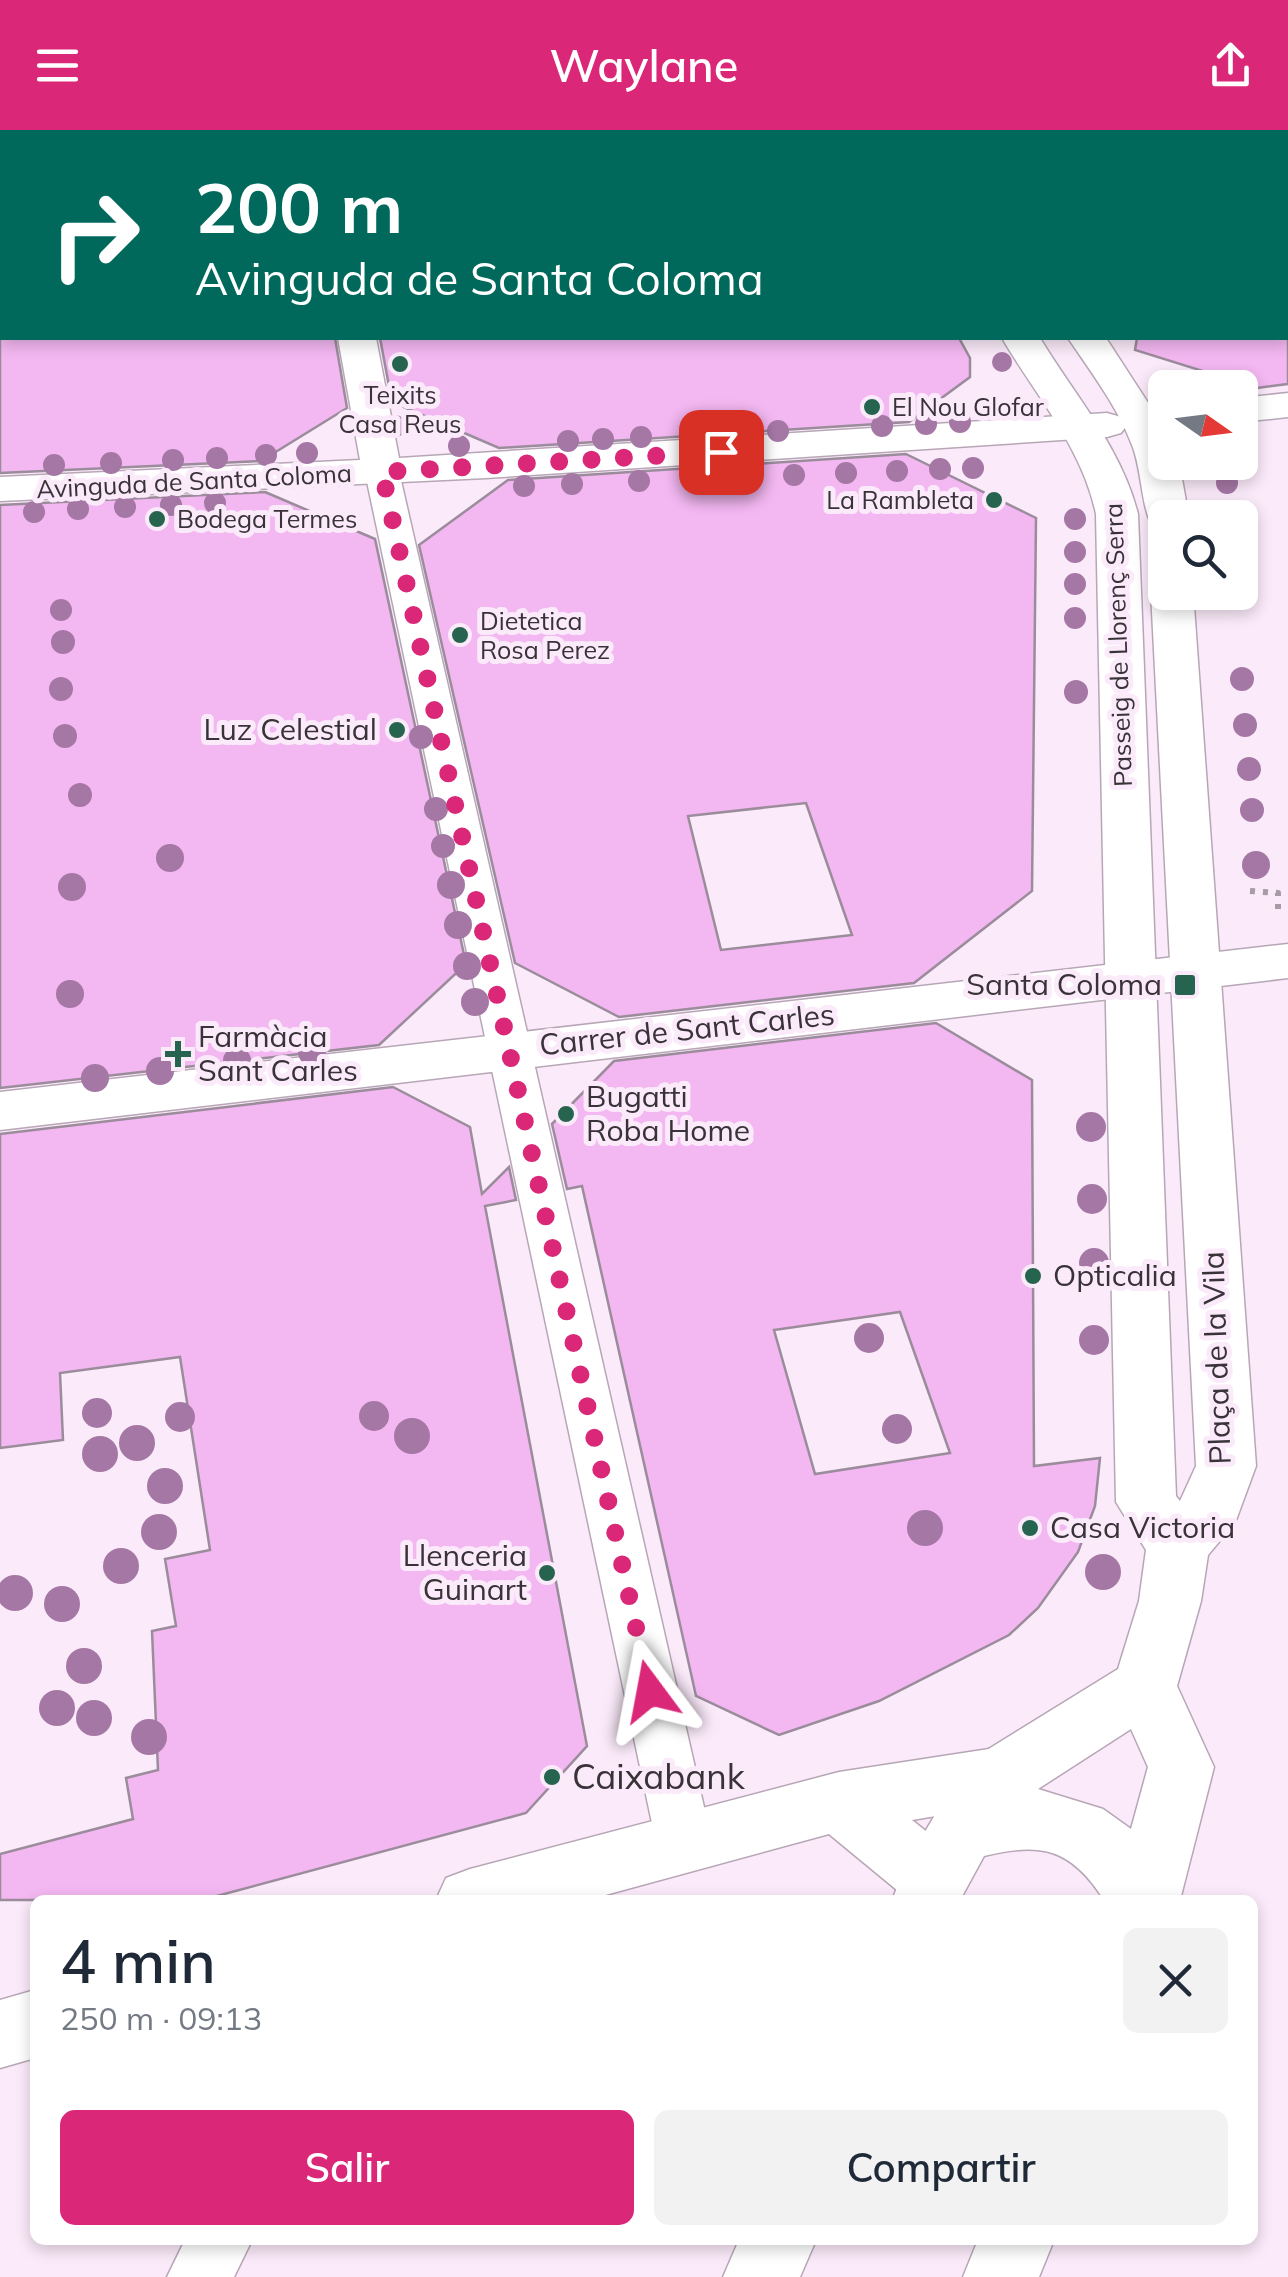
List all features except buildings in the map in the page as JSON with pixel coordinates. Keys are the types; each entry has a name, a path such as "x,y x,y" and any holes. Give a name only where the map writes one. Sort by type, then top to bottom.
{"street":[{"path":"357,340 382,472 507,1050 684,1842"},
{"name":"Passeig de Llorenç Serra","path":"1023,340 1123,424 1166,478 1167,500"},
{"name":"Passeig de Llorenç Serra","path":"1088,340 1123,424"},
{"path":"1258,408 1288,405"},
{"name":"Avinguda de Santa Coloma","path":"0,490 382,472 1123,424"},
{"name":"Passeig de Llorenç Serra","path":"1123,424 1103,462 1117,514 1122,787 1133,979"},
{"name":"Passeig de Llorenç Serra","path":"1173,610 1196,973"},
{"path":"1196,973 1288,961"},
{"name":"Carrer de Sant Carles","path":"0,1111 1196,973"},
{"name":"Plaça de la Vila","path":"1178,1546 1212,1506 1226,1466 1196,973"},
{"path":"1133,979 1146,1502 1178,1546 1170,1600 1145,1686 1180,1768 1143,1895"},
{"path":"488,1895 839,1802 1002,1776 1145,1686"},
{"path":"938,1878 1002,1776"},
{"path":"839,1802 938,1878"},
{"path":"938,1878 1027,1818 1076,1828 1111,1852 1139,1895"},
{"path":"0,2034 30,2025"},
{"path":"198,2277 218,2245"},
{"path":"760,2277 776,2245"},
{"path":"1001,2277 1014,2245"}],"place":[{"name":"Teixits Casa Reus","path":"400,364"},
{"name":"El Nou Glofar","path":"872,407"},
{"name":"La Rambleta","path":"994,500"},
{"name":"Bodega Termes","path":"157,519"},
{"name":"Dietetica Rosa Perez","path":"460,635"},
{"name":"Luz Celestial","path":"397,730"},
{"name":"Santa Coloma","path":"1185,985"},
{"name":"Farmàcia Sant Carles","path":"178,1054"},
{"name":"Bugatti Roba Home","path":"566,1114"},
{"name":"Opticalia","path":"1033,1276"},
{"name":"Casa Victoria","path":"1030,1528"},
{"name":"Llenceria Guinart","path":"547,1573"},
{"name":"Caixabank","path":"552,1777"}],"route":[{"path":"650,1691 382,472 721,452"}]}
